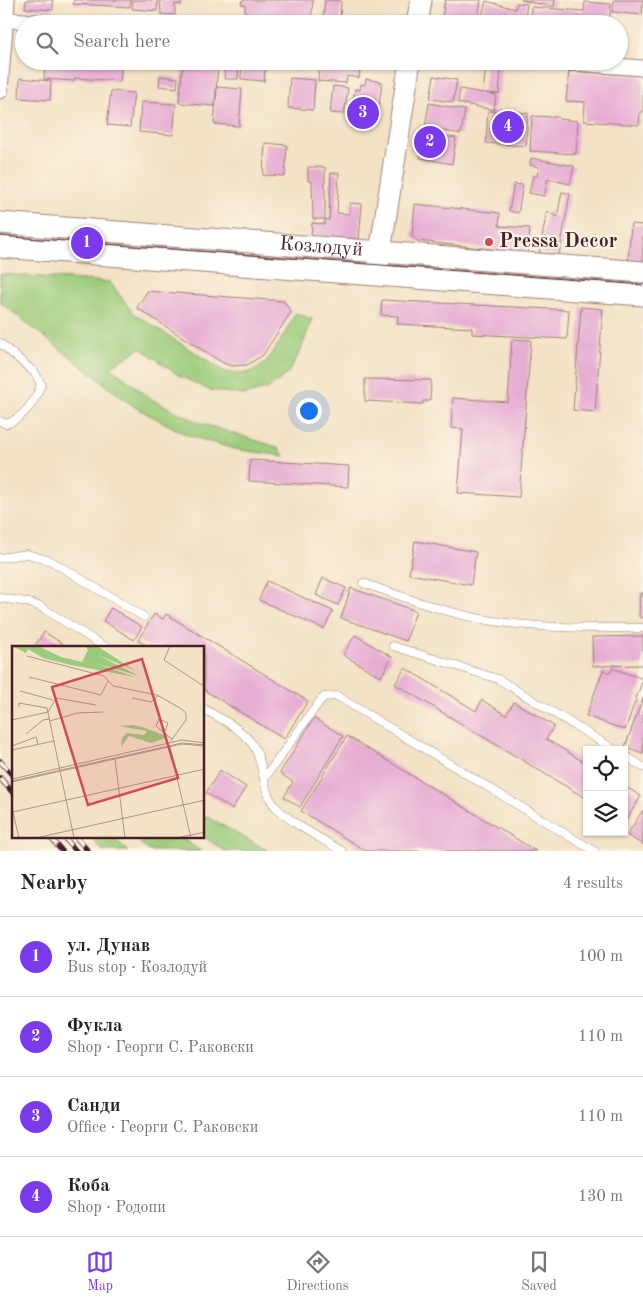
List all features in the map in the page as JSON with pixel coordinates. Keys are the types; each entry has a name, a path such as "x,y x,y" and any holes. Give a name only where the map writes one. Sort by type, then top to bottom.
{"main road":[{"path":"418,15 420,0"},
{"path":"377,275 379,251 409,70"},
{"name":"Козлодуй","path":"0,223 643,272"},
{"name":"Козлодуй","path":"0,247 643,295"}],"street":[{"path":"0,91 3,19 6,0"},
{"path":"628,67 643,68"}],"lane":[{"path":"0,343 36,373 41,384 38,396 17,420 6,424 0,421"},
{"path":"0,558 27,554 51,561 144,617"},
{"path":"363,583 419,602 477,618 535,626 643,628"},
{"path":"0,598 27,602 41,607 103,646"},
{"path":"393,646 498,679 608,746"},
{"path":"264,779 320,701 324,697 337,696 594,851"},
{"path":"205,710 243,733 254,746 273,805 284,816 342,851"},
{"path":"628,758 643,767"}],"green space":[{"path":"0,274 110,282 133,313 225,372 246,373 257,369 274,351 296,313 312,319 301,350 288,373 269,388 243,395 209,390 178,375 141,348 110,367 153,400 200,423 277,447 285,456 234,449 187,435 133,406 0,302"},
{"path":"205,816 268,851 225,851 205,838"},
{"path":"91,838 114,838 128,851 103,851"},
{"path":"135,838 182,838 201,851 149,851"}],"building":[{"path":"26,0 53,0 53,10 25,8"},
{"path":"74,0 131,0 130,7 73,4"},
{"path":"133,0 158,0 157,11 132,9"},
{"path":"160,0 181,0 181,5 175,4 175,15 161,14"},
{"path":"242,0 313,0 312,15 245,15 245,5 241,4"},
{"path":"325,0 341,1 340,15 324,15"},
{"path":"445,0 481,0 478,15 442,15"},
{"path":"521,0 555,0 554,7"},
{"path":"614,0 643,0 642,15 612,12"},
{"path":"486,1 515,9 517,3 527,4 525,15 482,15"},
{"path":"585,2 611,4 610,15 531,15 531,7 584,11"},
{"path":"44,70 121,70 120,81 75,78 74,81 44,79"},
{"path":"182,70 218,70 215,106 179,103"},
{"path":"224,70 238,70 238,79 224,79"},
{"path":"242,70 265,70 264,81 241,79"},
{"path":"319,70 360,70 359,78 347,76 346,83 318,81"},
{"path":"486,70 501,70 499,94 485,93 496,95 494,110 458,103 460,89 483,93"},
{"path":"569,71 643,76 643,112 640,112 639,125 584,121 585,102 566,101"},
{"path":"160,76 178,78 177,88 159,86"},
{"path":"434,76 457,80 453,102 430,99"},
{"path":"20,78 51,81 50,100 19,98"},
{"path":"290,78 315,80 313,110 288,108"},
{"path":"366,79 382,82 377,122 351,118 355,89 360,90 361,84 365,85"},
{"path":"333,86 348,88 344,114 330,113"},
{"path":"217,87 242,89 239,126 214,124"},
{"path":"111,91 134,93 130,127 107,125"},
{"path":"141,102 176,104 173,135 139,132"},
{"path":"429,103 465,110 461,134 425,128"},
{"path":"488,111 528,113 526,146 486,143"},
{"path":"532,116 559,117 559,119 578,121 576,154 530,151"},
{"path":"424,133 456,138 452,164 420,158"},
{"path":"265,143 287,145 285,176 263,175"},
{"path":"531,158 574,166 570,184 548,179 544,196 529,193 533,176 537,176 539,167 530,165"},
{"path":"308,167 325,167 325,219 313,219 312,181 308,181"},
{"path":"331,173 339,173 337,213 350,214 350,203 362,204 359,239 311,236 312,223 325,224 325,219 329,220"},
{"path":"514,184 523,185 518,213 509,211"},
{"path":"562,192 570,194 559,255 539,253 547,211 557,217"},
{"path":"415,204 500,213 499,226 530,228 528,253 417,241 412,236"},
{"path":"631,224 643,225 643,263 628,262"},
{"path":"147,291 284,301 291,312 263,355 247,365 231,366 223,363 137,308"},
{"path":"382,300 569,310 567,339 472,334 472,328 397,324 398,316 381,315"},
{"path":"581,307 603,309 595,412 573,410"},
{"path":"512,339 531,340 519,497 458,493 463,429 451,428 453,398 508,402"},
{"path":"365,379 431,380 430,401 423,401 423,404 365,401"},
{"path":"250,460 349,466 348,487 249,481"},
{"path":"415,541 476,552 471,585 409,574"},
{"path":"323,578 346,588 338,605 316,595"},
{"path":"267,581 333,611 324,629 259,600"},
{"path":"351,588 416,611 406,641 341,618"},
{"path":"640,593 643,593 643,618 639,617"},
{"path":"111,608 142,627 134,640 103,621"},
{"path":"154,614 163,619 166,614 308,701 284,739 205,691 205,646 147,646 138,640"},
{"path":"44,632 66,646 35,646"},
{"path":"355,635 392,657 381,677 343,655"},
{"path":"643,636 643,665 593,666 592,637"},
{"path":"405,668 476,711 482,700 506,715 514,702 554,726 546,739 583,762 583,797 395,684"},
{"path":"612,668 643,679 625,730 586,716 603,670 610,673"},
{"path":"643,698 643,753 625,746"},
{"path":"314,718 343,736 300,807 284,797 293,782 280,773"},
{"path":"347,736 536,851 366,851 301,811"},
{"path":"220,770 246,787 232,809 206,793"},
{"path":"628,788 641,796 628,817"},
{"path":"643,810 643,845 628,836"}],"tram line":[{"path":"0,236 643,285"}],"railway":[{"path":"0,761 12,775"},
{"path":"0,778 12,792"},
{"path":"51,838 62,851"},
{"path":"65,838 76,851"},
{"path":"77,838 88,851"}],"place":[{"name":"Санди","path":"363,113"},
{"name":"Коба","path":"508,127"},
{"name":"Фукла","path":"430,142"},
{"name":"Pressa Decor","path":"489,242"},
{"name":"ул. Дунав","path":"87,243"}]}
